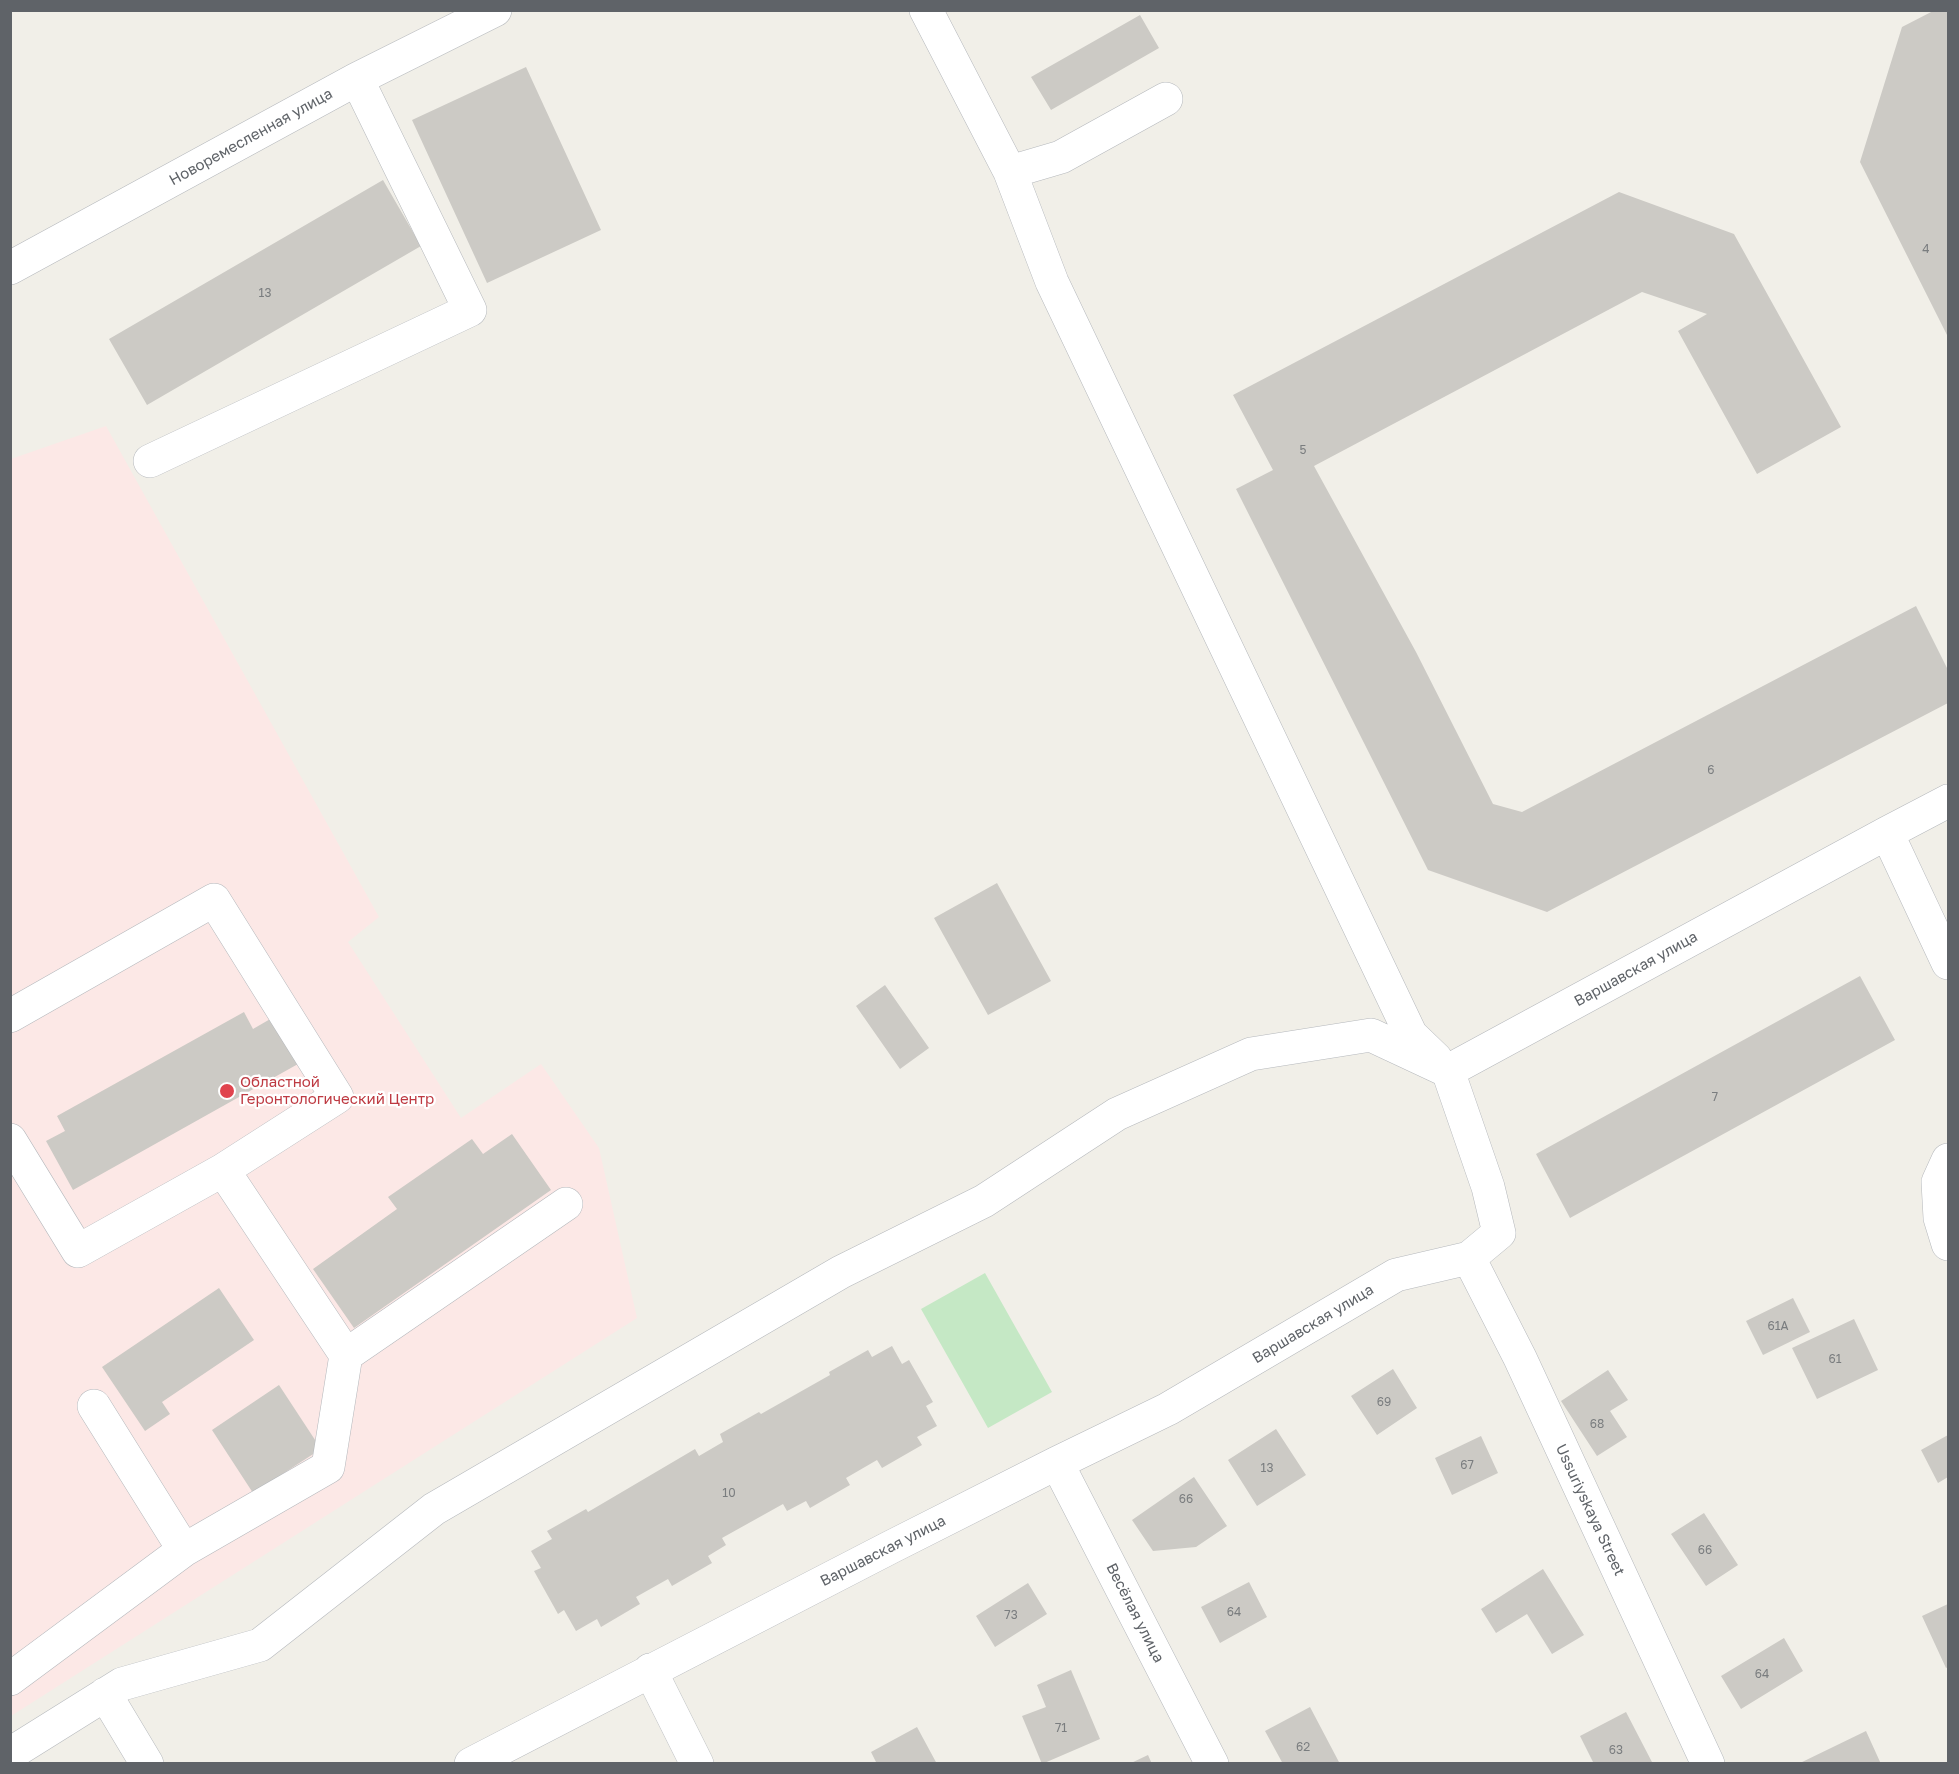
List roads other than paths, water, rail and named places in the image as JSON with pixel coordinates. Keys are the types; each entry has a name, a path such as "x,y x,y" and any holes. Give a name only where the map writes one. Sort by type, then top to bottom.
{"street":[{"name":"Новоремесленная улица","path":"10,268 357,80 495,10"},
{"path":"926,10 1010,172 1052,282 1411,1035 1448,1071"},
{"path":"150,461 470,310 357,80"},
{"path":"1010,172 1061,157 1166,99"},
{"name":"Варшавская улица","path":"471,1764 650,1670 1168,1409 1396,1275 1469,1258 1499,1233 1488,1187 1448,1071 1948,801"},
{"path":"1887,833 1948,963"},
{"path":"10,1016 214,900 337,1097 224,1170 78,1251 10,1140"},
{"path":"21,1755 122,1684 260,1646 434,1509 841,1272 984,1201 1117,1114 1251,1054 1371,1035 1448,1071"},
{"path":"1948,1160 1938,1182 1940,1218 1948,1244"},
{"path":"10,1679 184,1550 328,1467 346,1354 224,1170"},
{"path":"346,1354 566,1204"},
{"name":"Ussuriyskaya Street","path":"1469,1258 1520,1358 1708,1764"},
{"path":"94,1406 184,1550"},
{"name":"Весёлая улица","path":"1057,1463 1212,1764"},
{"path":"650,1670 697,1764"},
{"path":"105,1694 147,1764"}],"place":[{"name":"Областной Геронтологический Центр","path":"227,1091"}]}
